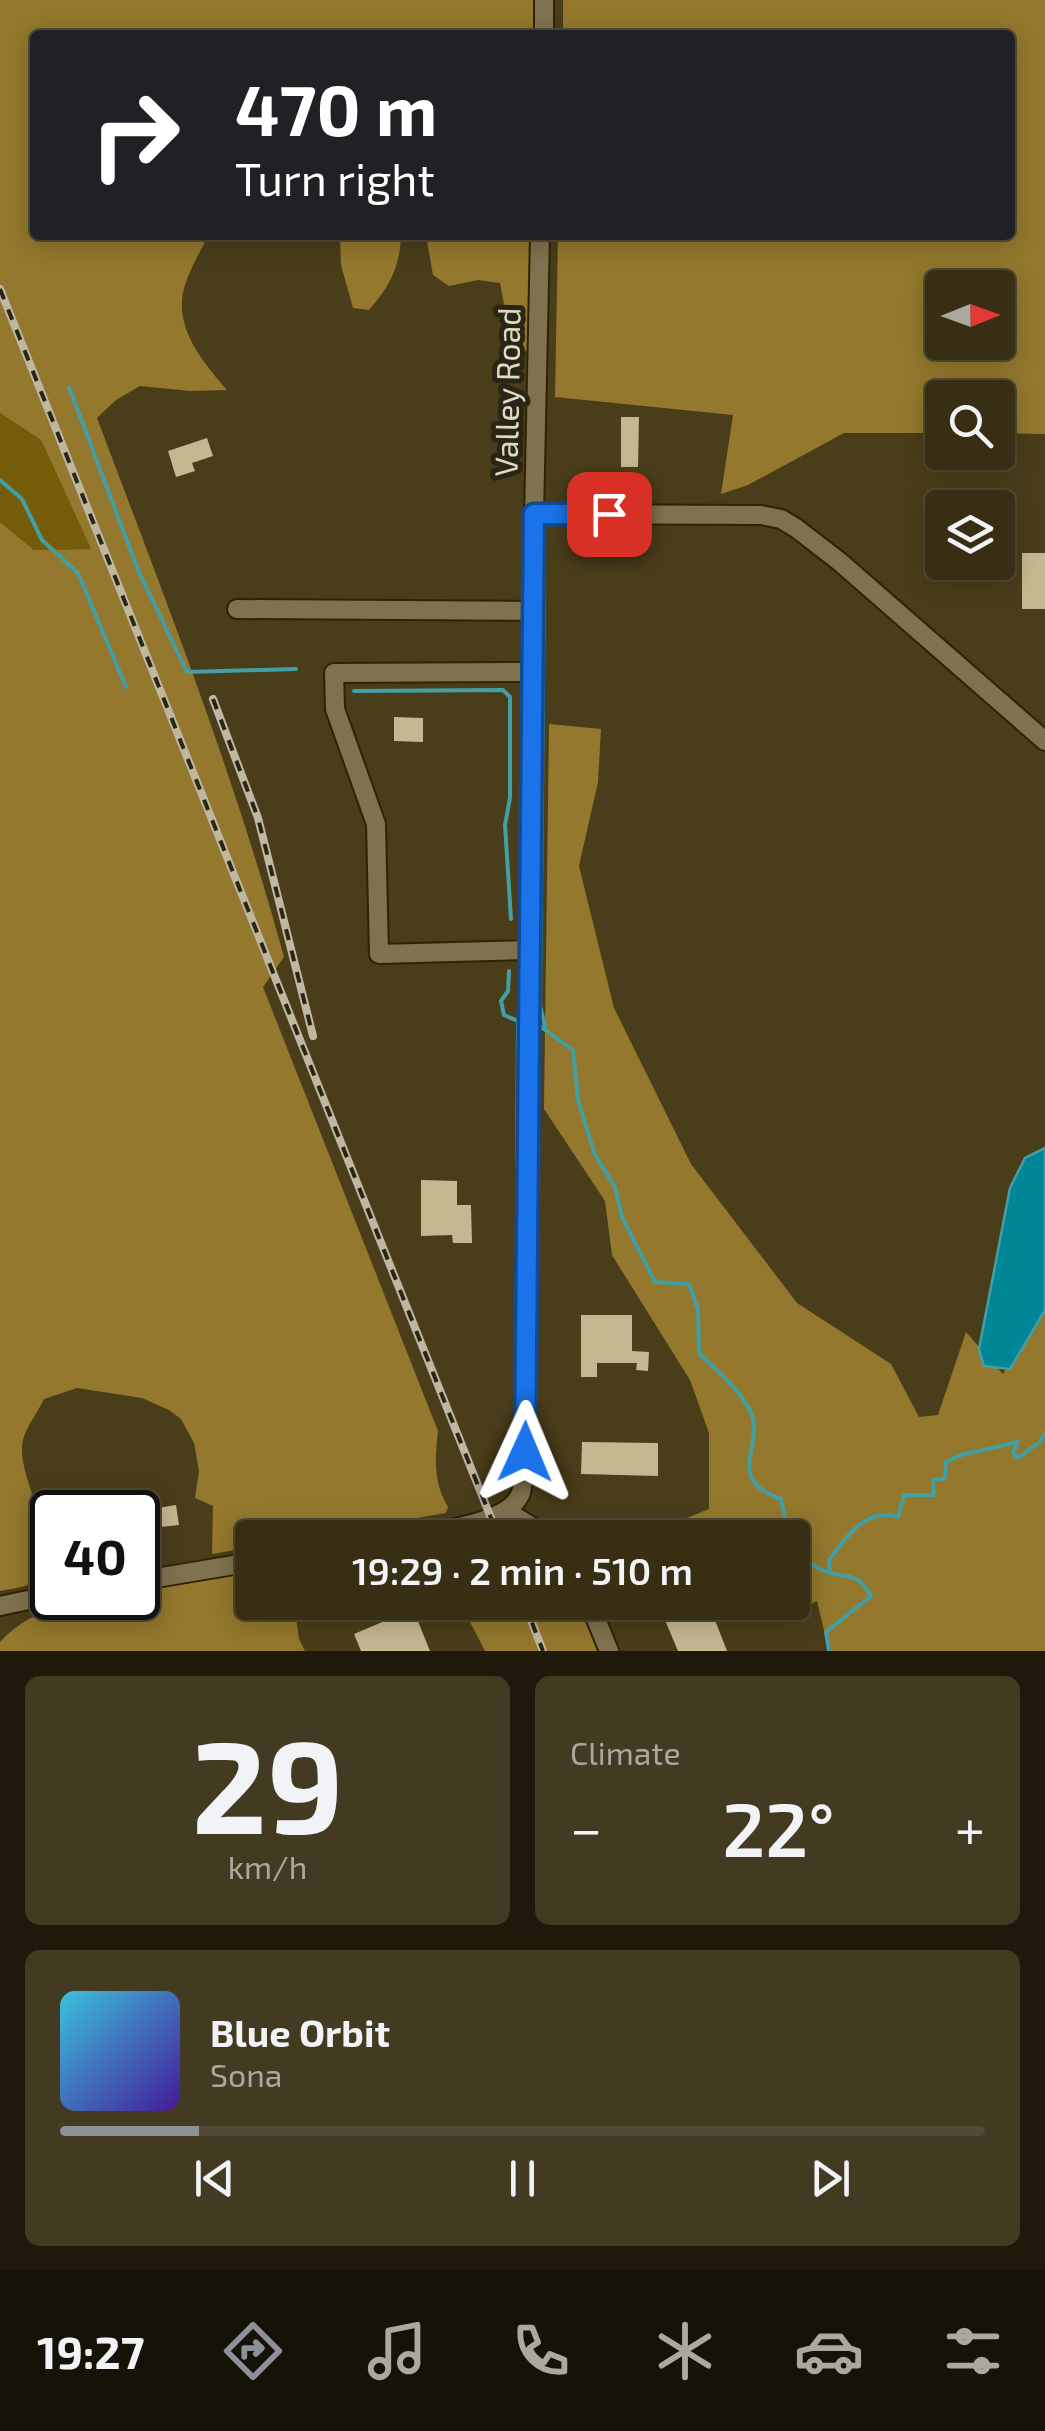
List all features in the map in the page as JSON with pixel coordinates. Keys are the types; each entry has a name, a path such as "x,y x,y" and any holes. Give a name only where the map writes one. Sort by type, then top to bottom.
{"street":[{"path":"544,0 544,30"},
{"name":"Valley Road","path":"506,1511 520,1496 524,1472 531,672 540,240"},
{"path":"534,514 761,515 780,519 840,562 1045,741"},
{"path":"237,609 532,611"},
{"path":"529,950 379,954 376,824 335,708 334,673 531,672"},
{"path":"484,1520 506,1511 521,1520"},
{"path":"160,1577 235,1565"},
{"path":"0,1606 30,1600"},
{"path":"596,1620 609,1651"}],"shaded area":[{"path":"0,0 536,0 535,30 30,30 30,240 206,240 185,285 183,315 199,355 227,390 140,386 116,400 97,418 197,685 264,888 284,957 263,987 438,1431 437,1479 448,1507 446,1513 406,1520 235,1520 235,1550 212,1554 213,1506 195,1498 199,1471 194,1443 181,1419 142,1398 77,1388 44,1399 23,1440 22,1455 31,1490 30,1583 0,1591 0,522 34,550 91,549 41,440 0,413"},
{"path":"563,0 1045,0 1045,434 1015,433 1015,380 925,380 925,433 844,433 748,485 721,494 733,415 555,397 558,240 1015,240 1015,30 563,30"},
{"path":"340,240 401,240 392,276 369,310 353,308 341,265"},
{"path":"427,240 531,240 530,349 514,357 500,283 478,280 449,286 433,275"},
{"path":"0,413 41,440 91,549 34,550 0,522"},
{"path":"549,724 601,729 598,782 579,866 614,1008 691,1164 797,1303 891,1364 919,1417 938,1415 966,1332 1003,1374 1045,1298 1045,1651 829,1651 817,1601 810,1604 810,1520 682,1520 709,1509 709,1433 690,1380 612,1255 605,1201 544,1109"},
{"path":"235,1575 235,1620 296,1620 305,1651 0,1651 0,1642 30,1619 160,1620 160,1588"},
{"path":"469,1620 595,1620 610,1651 485,1651"}],"water":[{"path":"1045,1148 1045,1310 1010,1369 984,1366 979,1349 1010,1188 1025,1158"}],"building":[{"path":"621,417 639,417 638,467 621,467"},
{"path":"207,438 213,456 192,463 195,471 176,477 168,451"},
{"path":"1022,553 1045,553 1045,609 1022,609"},
{"path":"394,717 423,718 423,742 394,741"},
{"path":"421,1180 457,1181 457,1205 471,1205 472,1243 453,1243 452,1235 421,1236"},
{"path":"581,1315 632,1315 632,1351 649,1352 648,1371 636,1370 637,1363 597,1363 597,1377 581,1377"},
{"path":"582,1442 658,1443 658,1476 581,1474"},
{"path":"176,1505 179,1525 160,1527 160,1508"},
{"path":"387,1620 417,1620 430,1651 361,1651 354,1634"},
{"path":"665,1620 715,1620 727,1651 678,1651"}],"waterway":[{"path":"69,387 138,570 187,672 296,669"},
{"path":"0,480 22,499 42,540 78,573 126,687"},
{"path":"544,576 540,1006 545,1026"},
{"path":"354,691 503,690 510,697 510,798 505,825 511,919"},
{"path":"509,971 508,991 501,1001 504,1015 518,1021 517,1167"},
{"path":"541,1027 573,1050 578,1100 595,1155 615,1187 622,1217 655,1282 689,1284 698,1309 699,1353 747,1405 754,1426 750,1472 764,1491 781,1499 785,1520"},
{"path":"830,1572 829,1560 858,1526 876,1516 898,1517 904,1495 934,1495 933,1480 945,1478 946,1462 1018,1442 1013,1453 1018,1458 1040,1442 1045,1433"},
{"path":"810,1562 832,1574 855,1579 871,1596 826,1632 829,1651"}],"railway":[{"path":"0,289 492,1520"},
{"path":"213,699 258,818 313,1036"},
{"path":"531,1620 543,1651"}],"route":[{"path":"525,1452 534,514 609,514"}]}
